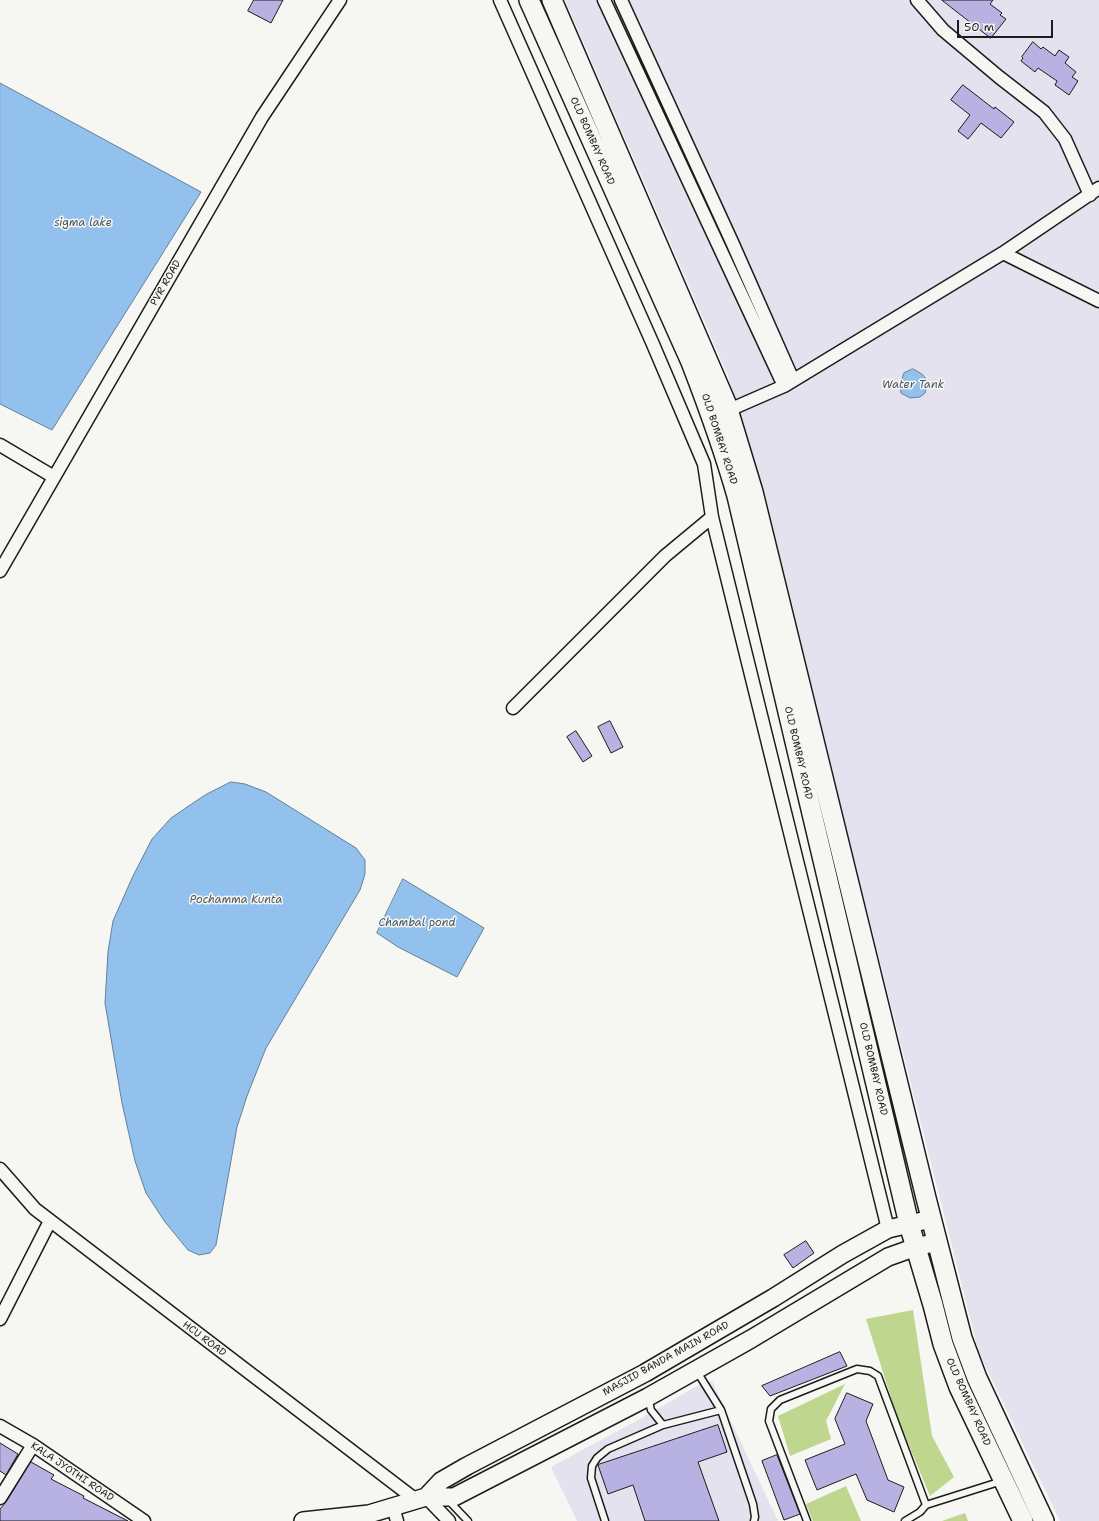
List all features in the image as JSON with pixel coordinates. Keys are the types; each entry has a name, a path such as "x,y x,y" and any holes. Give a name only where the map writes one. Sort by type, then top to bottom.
{"main road":[{"name":"OLD BOMBAY ROAD","path":"529,0 691,362 710,410 726,458 737,496 909,1224 943,1344 959,1387 1023,1521"},
{"name":"OLD BOMBAY ROAD","path":"552,0 707,355 729,410 753,492 931,1219 962,1338 974,1371 1044,1521"},
{"name":"MASJID BANDA MAIN ROAD","path":"303,1521 395,1514 421,1499 447,1477 645,1373 773,1298 842,1254 888,1229 931,1219"},
{"name":"MASJID BANDA MAIN ROAD","path":"421,1499 454,1497 648,1397 888,1257 938,1242"}],"street":[{"name":"PVR ROAD","path":"0,571 262,118 340,0"},
{"path":"500,0 652,342 704,464 712,517 888,1229"},
{"path":"604,0 789,383"},
{"path":"621,0 732,242 789,383"},
{"path":"729,410 789,383 1003,253 1094,192 1065,139 1044,112 943,30 917,0"},
{"path":"1003,253 1099,301"},
{"path":"0,445 54,477"},
{"path":"513,708 665,556 712,517"},
{"name":"HCU ROAD","path":"0,1169 35,1209 50,1221 449,1521"},
{"path":"0,1319 50,1221"},
{"name":"KALA JYOTHI ROAD","path":"0,1426 33,1445 144,1521"},
{"path":"0,1498 33,1445"}],"lane":[{"path":"807,1521 769,1421 771,1409 780,1400 857,1369 870,1371 878,1376 926,1505"},
{"path":"696,1370 721,1410 753,1504 756,1517 754,1521"},
{"path":"648,1397 651,1410 663,1425"},
{"path":"605,1521 591,1478 592,1466 596,1458 608,1449 663,1425 721,1410"},
{"path":"905,1521 920,1512 926,1505 1004,1481"},
{"path":"445,1497 468,1521"}],"shaded area":[{"path":"565,0 1099,0 1099,1521 1060,1521 979,1353 762,495 728,376"},
{"path":"712,1381 778,1521 577,1521 551,1467 640,1419 697,1386"}],"green space":[{"path":"913,1310 932,1436 954,1477 930,1496 898,1419 866,1319"},
{"path":"845,1384 826,1421 831,1439 790,1456 778,1416"},
{"path":"846,1486 861,1521 813,1521 806,1504"},
{"path":"965,1513 968,1521 942,1521"}],"water":[{"name":"sigma lake","path":"0,83 201,192 52,430 0,404"},
{"name":"Water Tank","path":"913,369 923,375 926,380 926,388 925,393 920,397 910,398 901,393 900,384 904,373"},
{"name":"Pochamma Kunta","path":"231,782 245,784 266,792 356,848 365,860 365,874 360,890 266,1048 247,1096 237,1127 216,1245 210,1253 199,1255 188,1250 165,1222 146,1193 135,1161 122,1103 105,1003 108,952 113,921 133,876 152,839 171,818 205,795"},
{"name":"Chambal pond","path":"403,879 484,928 457,977 398,947 377,933"}],"building":[{"path":"254,0 283,0 271,23 248,11"},
{"path":"942,0 993,0 990,4 1002,13 1000,15 1006,19 991,38"},
{"path":"1033,42 1041,49 1043,47 1055,56 1059,50 1069,57 1065,63 1076,72 1072,77 1078,81 1069,95 1055,85 1057,81 1038,68 1035,72 1021,61 1023,58 1022,57"},
{"path":"963,85 994,109 995,107 1014,122 1001,138 981,123 968,139 958,131 970,115 951,100"},
{"path":"610,721 623,747 611,753 598,727"},
{"path":"576,731 592,756 583,762 567,737"},
{"path":"806,1241 814,1253 793,1268 784,1255"},
{"path":"840,1352 847,1366 770,1396 762,1386"},
{"path":"847,1393 873,1404 866,1421 888,1480 904,1487 894,1512 867,1500 856,1474 817,1490 805,1460 845,1444 835,1419"},
{"path":"718,1425 727,1452 698,1462 719,1521 645,1521 633,1485 608,1494 598,1465"},
{"path":"0,1443 18,1454 6,1475 0,1471"},
{"path":"777,1455 800,1514 784,1520 762,1461"},
{"path":"31,1462 54,1475 51,1479 84,1496 83,1498 128,1521 0,1521 0,1509"}]}
